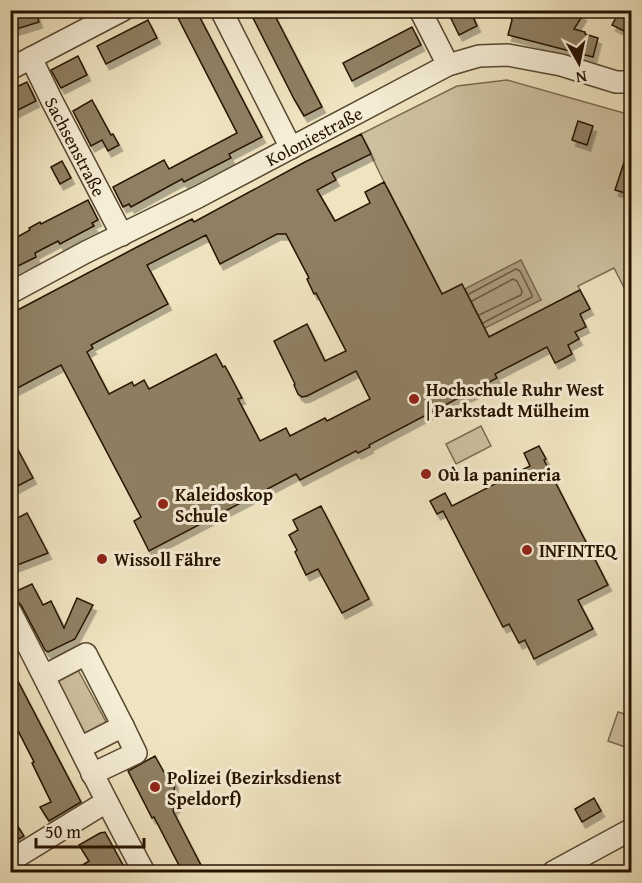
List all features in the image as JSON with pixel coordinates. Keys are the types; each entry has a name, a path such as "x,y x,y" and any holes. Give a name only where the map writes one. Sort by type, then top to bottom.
{"street":[{"path":"10,69 123,10"},
{"path":"221,10 291,148"},
{"path":"420,10 448,65"},
{"name":"Koloniestraße","path":"10,292 198,197 448,65 479,56 508,55 561,65 616,82 632,82"},
{"name":"Sachsenstraße","path":"31,58 122,235"},
{"path":"10,611 144,873"},
{"path":"44,676 86,654 123,726 136,753 92,774"},
{"path":"80,748 123,726"},
{"path":"10,861 106,802"},
{"path":"553,873 632,829"}],"shaded area":[{"path":"507,80 631,115 631,301 614,268 578,286 580,290 469,347 361,134 457,86"},
{"path":"481,426 491,446 456,464 446,444"},
{"path":"78,670 110,729 85,742 55,682"},
{"path":"618,712 631,716 631,749 608,741"}],"water":[{"path":"521,260 541,300 473,334 453,295"}],"building":[{"path":"10,10 35,10 39,22 10,31"},
{"path":"174,10 196,10 262,137 229,154 231,158 184,182 182,179 131,207 129,204 123,207 113,187 164,160 169,169 237,133"},
{"path":"249,10 272,10 322,107 304,116"},
{"path":"447,10 470,10 477,26 459,35"},
{"path":"507,10 576,10 583,15 574,29 598,38 593,57 508,35 512,20"},
{"path":"620,10 632,10 632,35 612,25"},
{"path":"148,20 157,38 106,64 97,46"},
{"path":"412,27 421,45 352,81 343,63"},
{"path":"78,56 87,75 61,88 51,70"},
{"path":"27,82 36,101 10,114 10,90"},
{"path":"92,100 119,145 108,151 102,140 91,146 73,111"},
{"path":"578,121 593,126 587,145 572,140"},
{"path":"361,134 371,154 332,173 336,180 317,190 335,221 370,203 365,192 384,182 442,294 462,284 489,337 580,290 590,309 580,314 586,327 575,332 579,339 568,345 572,354 565,358 555,363 547,347 495,374 497,378 484,385 485,388 467,396 466,394 369,445 370,447 358,453 356,451 300,480 296,474 149,551 134,521 141,517 61,365 10,392 10,314 192,219 194,222","holes":["277,234 286,234 309,278 307,279 314,294 316,293 346,351 325,361 307,324 274,341 298,394 302,397 307,396 356,371 370,399 327,421 325,418 290,436 286,428 260,441 238,399 242,398 216,354 149,389 144,380 134,386 132,382 109,394 87,352 93,348 91,345 168,304 147,265 206,235 220,264"]},
{"path":"629,147 632,147 632,195 615,190"},
{"path":"62,161 71,178 60,184 51,167"},
{"path":"88,200 98,220 92,223 94,226 60,244 58,241 35,253 36,257 10,270 10,241 40,222 41,224"},
{"path":"10,435 33,478 10,490"},
{"name":"INFINTEQ","path":"539,446 608,585 578,600 593,629 534,659 525,640 519,643 509,624 503,627 443,511 437,514 430,501 445,493 452,506 530,466 524,453"},
{"path":"321,506 369,599 342,613 318,569 306,575 289,535 298,530 293,520"},
{"path":"27,513 48,553 10,568 10,522"},
{"path":"32,584 43,605 51,601 64,628 77,598 93,605 75,639 48,652 12,593"},
{"path":"10,666 81,802 49,821 40,807 51,802 10,715"},
{"path":"155,756 165,774 172,777 175,782 174,792 180,804 173,808 173,811 205,873 183,873 128,771"},
{"path":"594,798 601,811 582,822 575,809"},
{"path":"10,814 24,836 10,844"},
{"path":"105,832 124,867 114,873 70,873 89,861 79,845"}],"place":[{"name":"Hochschule Ruhr West | Parkstadt Mülheim","path":"414,399"},
{"name":"Où la panineria","path":"426,474"},
{"name":"Kaleidoskop Schule","path":"163,504"},
{"name":"INFINTEQ","path":"527,550"},
{"name":"Wissoll Fähre","path":"102,559"},
{"name":"Polizei (Bezirksdienst Speldorf)","path":"155,787"}]}
